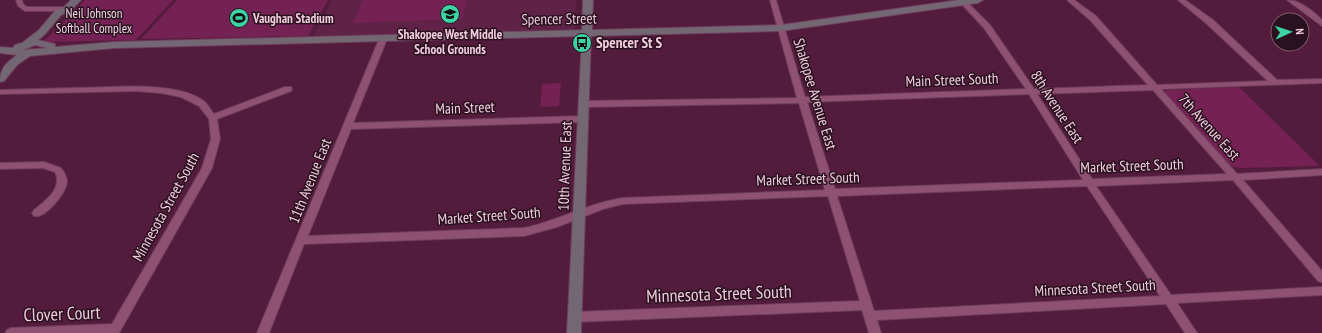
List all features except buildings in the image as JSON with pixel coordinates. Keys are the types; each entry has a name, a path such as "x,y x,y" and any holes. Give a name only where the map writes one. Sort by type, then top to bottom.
{"street":[{"path":"19,0 20,6 25,8 66,9"},
{"path":"0,70 42,32 58,13 66,9 76,0"},
{"name":"10th Avenue East","path":"574,333 588,0"},
{"name":"Shakopee Avenue East","path":"773,0 802,100 875,333"},
{"name":"Spencer Street","path":"0,50 114,45 781,28 962,1 978,0"},
{"name":"7th Avenue East","path":"1070,0 1093,18 1235,177 1322,278"},
{"path":"1181,0 1210,22 1275,83"},
{"path":"1290,0 1313,15 1322,24"},
{"name":"8th Avenue East","path":"962,1 986,27 1031,90 1089,182 1191,333"},
{"path":"24,49 35,50 66,13 66,9"},
{"name":"11th Avenue East","path":"263,333 383,39"},
{"name":"Spencer Street","path":"39,44 49,46 114,45"},
{"name":"Spencer Street","path":"0,46 24,49"},
{"path":"0,79 24,49"},
{"name":"Main Street South","path":"583,104 802,100 1031,90 1322,81"},
{"path":"0,92 132,88 163,90 194,100 213,118 288,89"},
{"name":"Minnesota Street South","path":"114,331 214,154 217,133 213,118"},
{"name":"Main Street","path":"347,126 583,118"},
{"path":"0,166 44,165 58,170 62,180 62,186 57,195 49,204 37,213"},
{"name":"Market Street South","path":"301,240 524,232 551,226 578,214 613,203 640,199 831,193 1235,177 1322,172"},
{"name":"Minnesota Street South","path":"870,316 1322,291"},
{"name":"Minnesota Street South","path":"574,317 866,305"},
{"name":"Clover Court","path":"11,333 114,331"}],"shaded area":[{"name":"Shakopee West Middle School Grounds","path":"332,0 576,0 575,29 313,37"}],"green space":[{"name":"Neil Johnson Softball Complex","path":"85,0 173,0 136,40 43,42"},
{"name":"Vaughan Stadium","path":"177,0 328,0 308,36 141,39"},
{"path":"363,0 467,0 462,19 353,23"},
{"path":"561,83 559,106 540,107 542,84"},
{"path":"1239,87 1320,166 1240,168 1230,166 1164,92 1167,90"}],"place":[{"name":"Shakopee West Middle School Grounds","path":"450,14"},
{"name":"Vaughan Stadium","path":"239,18"},
{"name":"Spencer St S","path":"582,43"}]}
